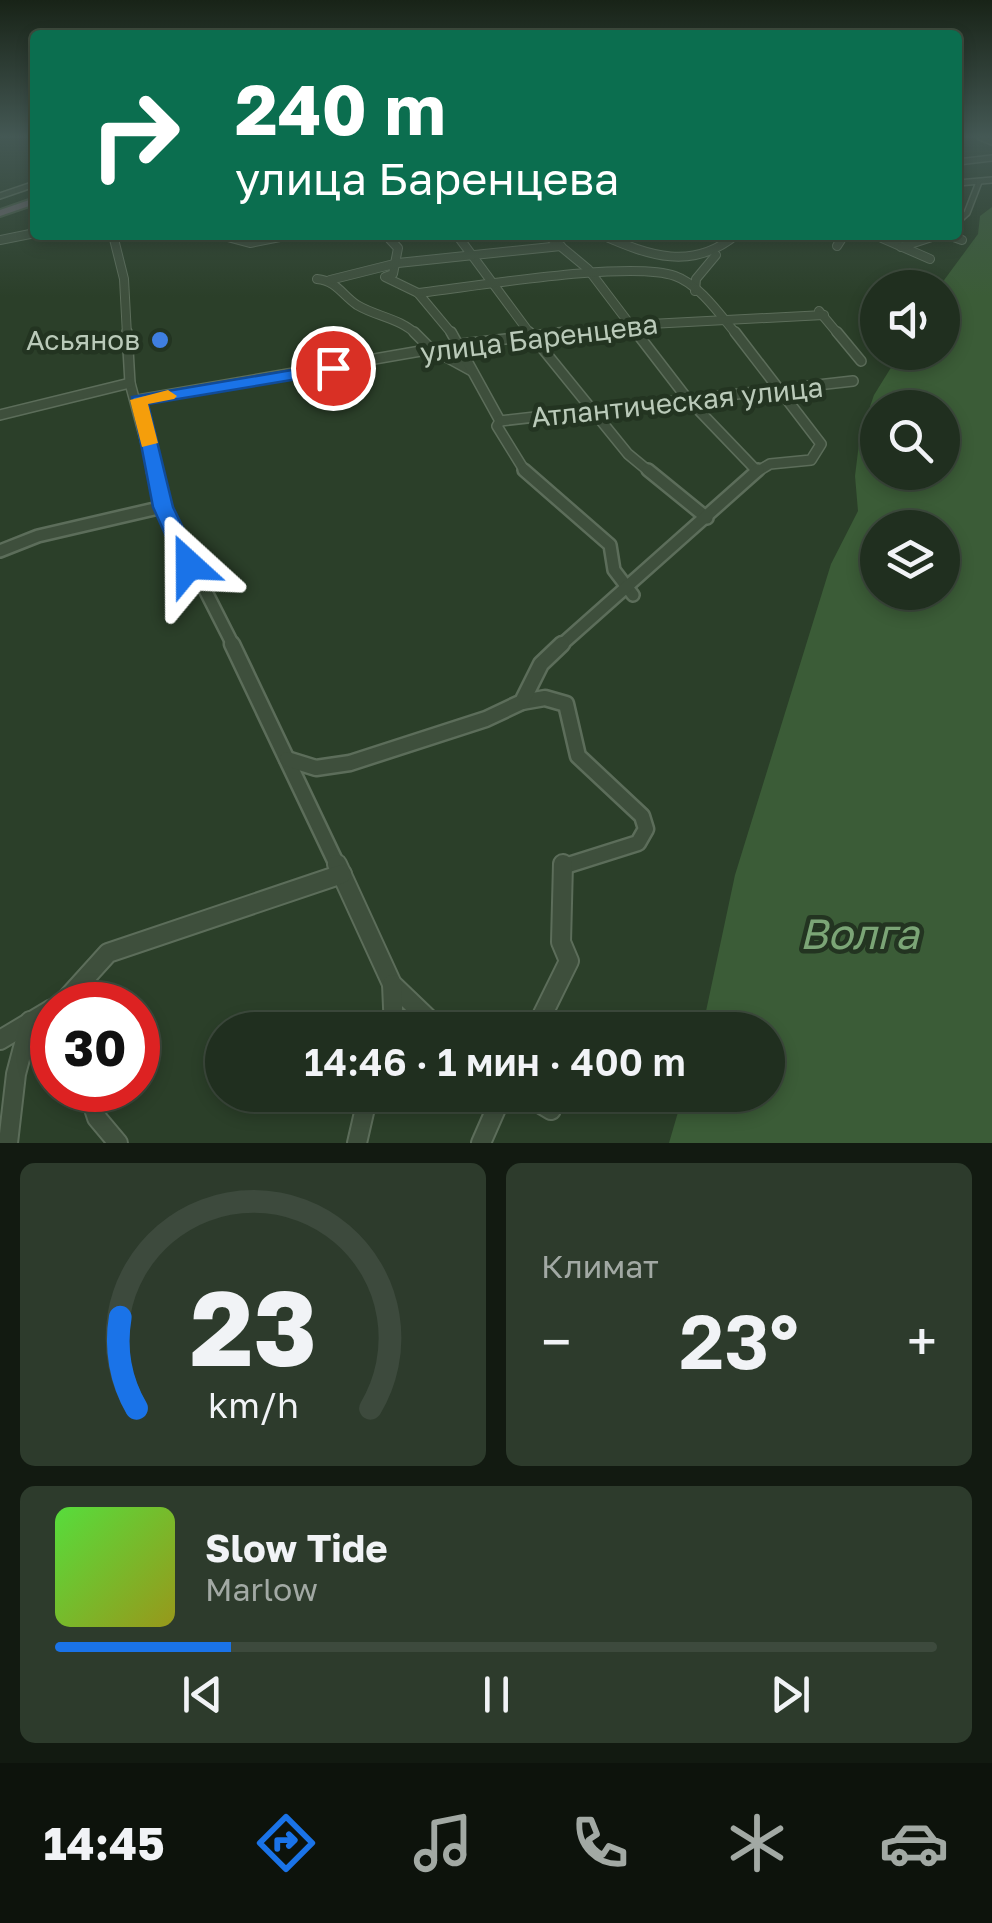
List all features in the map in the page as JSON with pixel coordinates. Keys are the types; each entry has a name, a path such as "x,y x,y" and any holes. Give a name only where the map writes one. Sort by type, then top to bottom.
{"highway":[{"path":"0,213 30,202"}],"street":[{"path":"962,216 978,190"},
{"path":"0,240 30,234"},
{"path":"113,240 124,279 130,384 138,400 163,507 392,984 421,1012"},
{"path":"384,277 393,274 398,262 398,248 391,240"},
{"path":"461,240 491,286 628,454 707,518"},
{"path":"553,240 593,277 686,398 757,471"},
{"path":"616,240 668,258 716,256"},
{"path":"695,291 696,279 731,240"},
{"path":"837,246 841,240"},
{"path":"886,240 930,259"},
{"path":"901,247 923,240"},
{"path":"317,279 330,280 398,262 561,246"},
{"path":"363,271 418,293 460,344 500,420 497,426 509,442 516,466 542,493 610,545 614,570 633,595"},
{"path":"418,293 593,277 664,273 680,277 724,320 821,444 811,460 770,464 757,471 707,518 623,586 541,664 522,702"},
{"path":"330,280 358,305 408,326 430,348 474,372"},
{"name":"улица Баренцева","path":"138,400 240,386 460,344 631,325 820,312 860,360"},
{"name":"Атлантическая улица","path":"500,420 853,382"},
{"path":"0,415 130,384"},
{"path":"0,551 38,536 163,507"},
{"path":"287,759 316,768 350,762 486,719 522,702 544,698 566,704 578,756 642,816 646,829 638,843 563,863 558,885 565,927 560,942 569,960 544,1012"},
{"path":"85,982 108,953 342,874"},
{"path":"392,984 393,1012"},
{"path":"0,1040 30,1021"},
{"path":"8,1143 13,1130 16,1074 30,1021"},
{"path":"95,1112 118,1143"},
{"path":"357,1143 364,1112"},
{"path":"481,1143 495,1112"}],"water":[{"name":"Волга","path":"992,207 992,1143 669,1143 678,1112 785,1112 785,1012 706,1012 735,875 831,564 858,511 855,476 860,435 860,490 960,490 960,390 877,390 889,370 960,370 960,270 952,270 978,234 980,216"}],"slow traffic":[{"path":"148,443 138,400 168,396"}],"place":[{"name":"Асьянов","path":"160,340"}],"route":[{"path":"189,565 163,507 138,400 333,368"}]}
